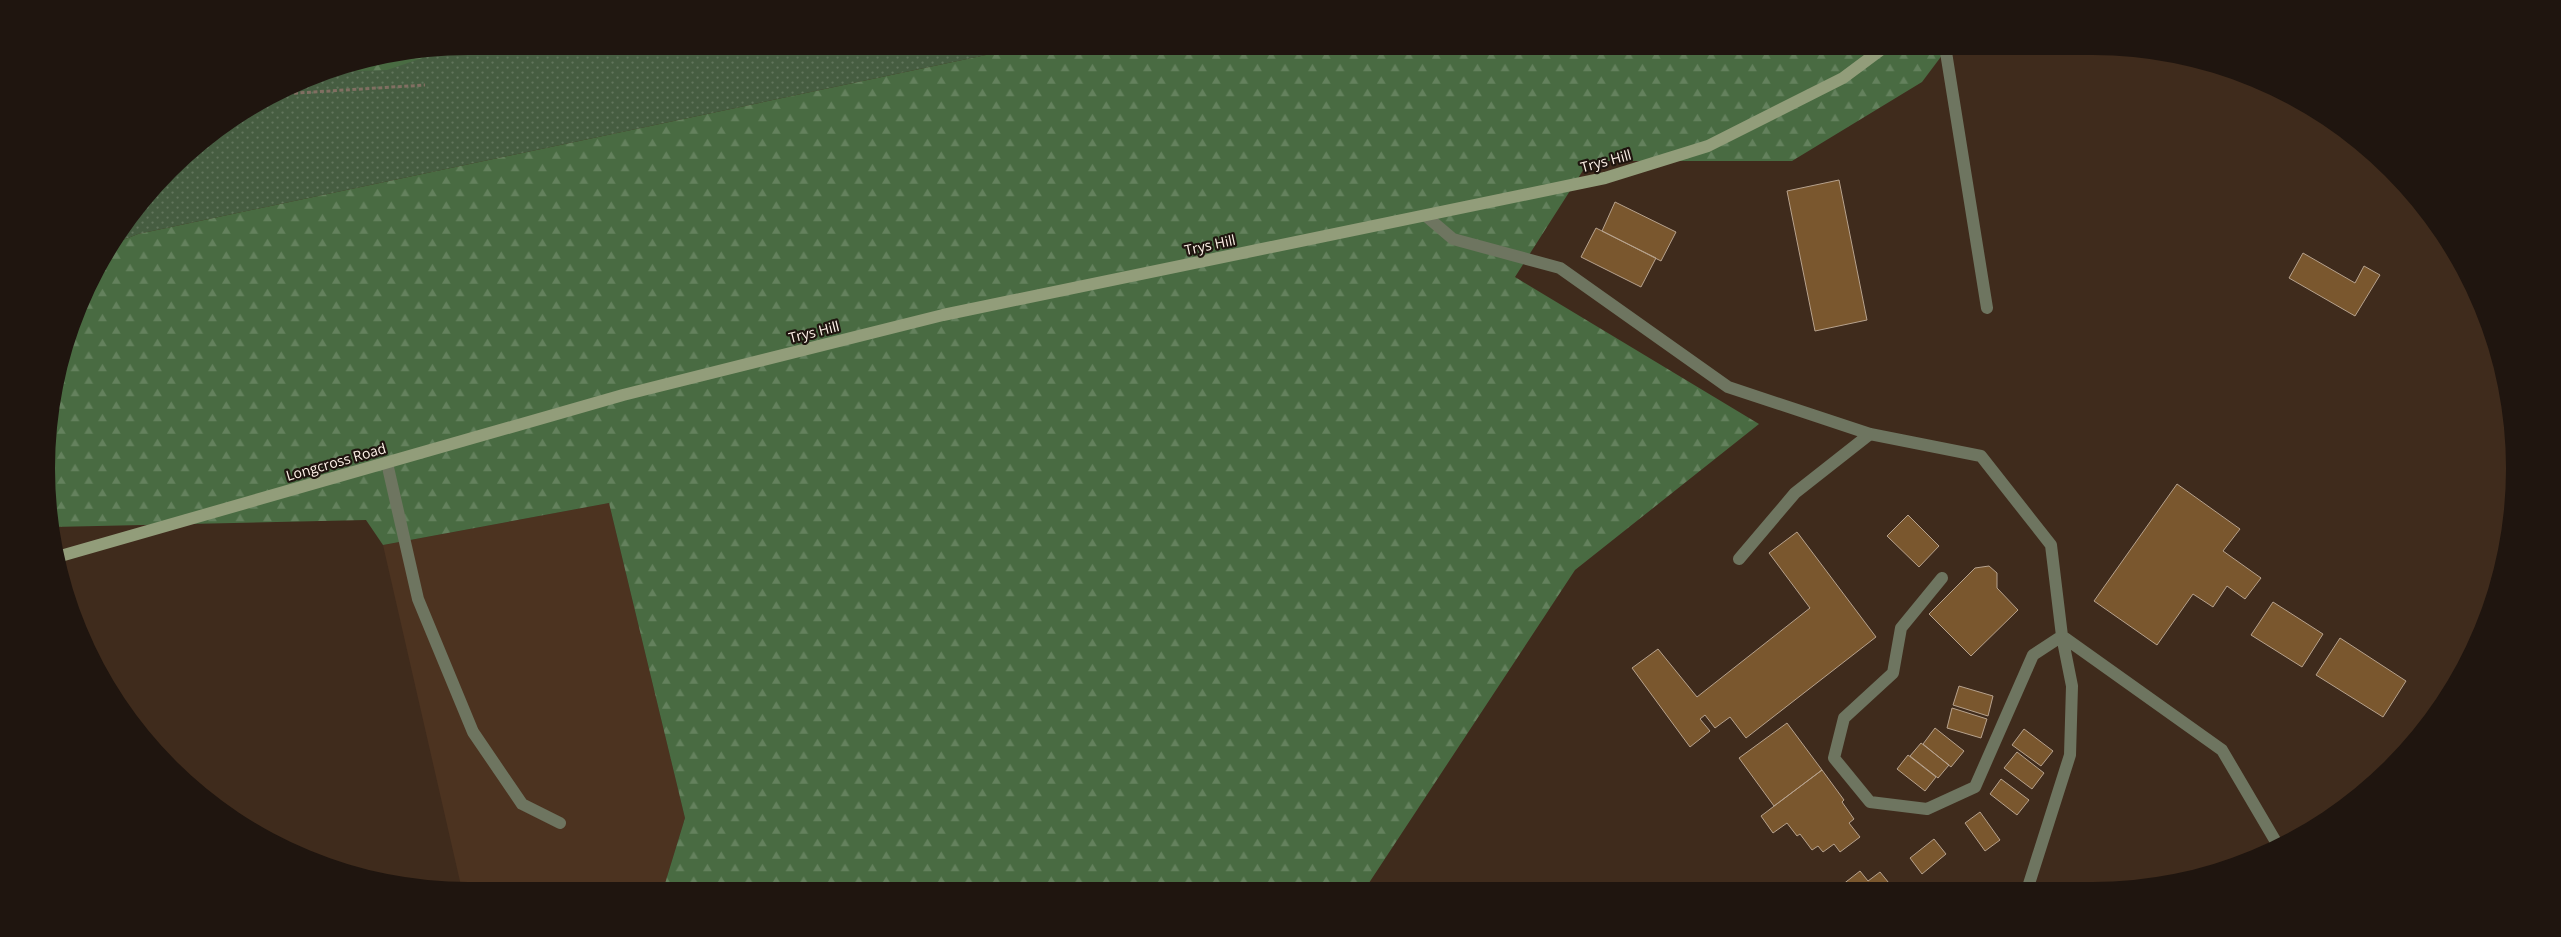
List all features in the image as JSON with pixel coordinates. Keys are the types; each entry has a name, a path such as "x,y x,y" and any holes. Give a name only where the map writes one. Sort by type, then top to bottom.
{"main road":[{"name":"Trys Hill","path":"623,396 944,315 1605,178 1708,146 1842,78 1874,55"},
{"name":"Longcross Road","path":"64,555 623,396"}],"lane":[{"path":"1946,55 1987,308"},
{"path":"1426,216 1453,239 1560,268 1728,387 1870,434 1981,456 2051,545 2062,636 2072,686 2070,755 2030,882"},
{"path":"1739,559 1795,493 1870,434"},
{"path":"387,463 418,599 473,732 522,804 560,823"},
{"path":"1942,578 1901,628 1893,673 1844,718 1834,758 1870,802 1927,809 1975,786 2033,655 2062,636"},
{"path":"2062,636 2222,750 2274,839"}],"path":[{"path":"296,93 426,85"}],"shaded area":[{"path":"609,503 685,818 665,882 460,882 383,545"}],"green space":[{"path":"468,55 986,55 138,234 125,239 140,217 176,176 217,140 262,110 310,86 361,69 388,63 441,56"},
{"path":"986,55 1942,55 1922,82 1792,161 1589,161 1515,277 1759,424 1575,570 1370,882 665,882 685,818 609,503 383,545 366,520 60,527 56,496 56,441 63,388 69,361 86,310 110,262 125,239 138,234"},
{"path":"422,58 387,70 355,71 388,63"}],"building":[{"path":"1839,180 1867,320 1815,331 1787,191"},
{"path":"1615,202 1676,232 1661,261 1602,231"},
{"path":"1596,228 1656,258 1641,287 1581,257"},
{"path":"2303,253 2355,283 2364,266 2380,275 2355,316 2289,278"},
{"path":"2177,484 2240,529 2223,551 2261,578 2245,599 2227,586 2213,607 2193,594 2157,645 2094,601"},
{"path":"1908,515 1939,546 1919,567 1887,536"},
{"path":"1797,532 1876,637 1746,738 1730,717 1715,728 1705,715 1700,719 1710,731 1690,747 1632,668 1658,649 1697,697 1810,608 1769,553"},
{"path":"1989,566 1997,573 1997,588 2018,610 1971,656 1929,614 1975,568"},
{"path":"2273,602 2323,634 2302,667 2251,635"},
{"path":"2340,638 2406,681 2383,717 2316,675"},
{"path":"1959,686 1993,696 1988,716 1953,705"},
{"path":"1952,708 1987,719 1981,738 1947,728"},
{"path":"1787,723 1822,770 1774,806 1739,758"},
{"path":"1935,728 1964,751 1951,767 1923,744"},
{"path":"2024,729 2053,751 2041,766 2012,745"},
{"path":"1921,743 1949,765 1938,778 1910,756"},
{"path":"2017,752 2044,773 2032,789 2004,768"},
{"path":"1908,755 1936,777 1925,791 1897,769"},
{"path":"1822,770 1844,800 1842,802 1854,819 1849,823 1860,837 1840,852 1834,844 1823,852 1818,846 1812,850 1800,834 1797,836 1787,823 1773,833 1761,816"},
{"path":"2001,779 2029,800 2017,815 1990,794"},
{"path":"1980,812 2000,840 1985,851 1965,823"},
{"path":"1934,839 1946,854 1922,874 1910,858"},
{"path":"1860,871 1868,881 1880,872 1888,882 1846,882"}]}
